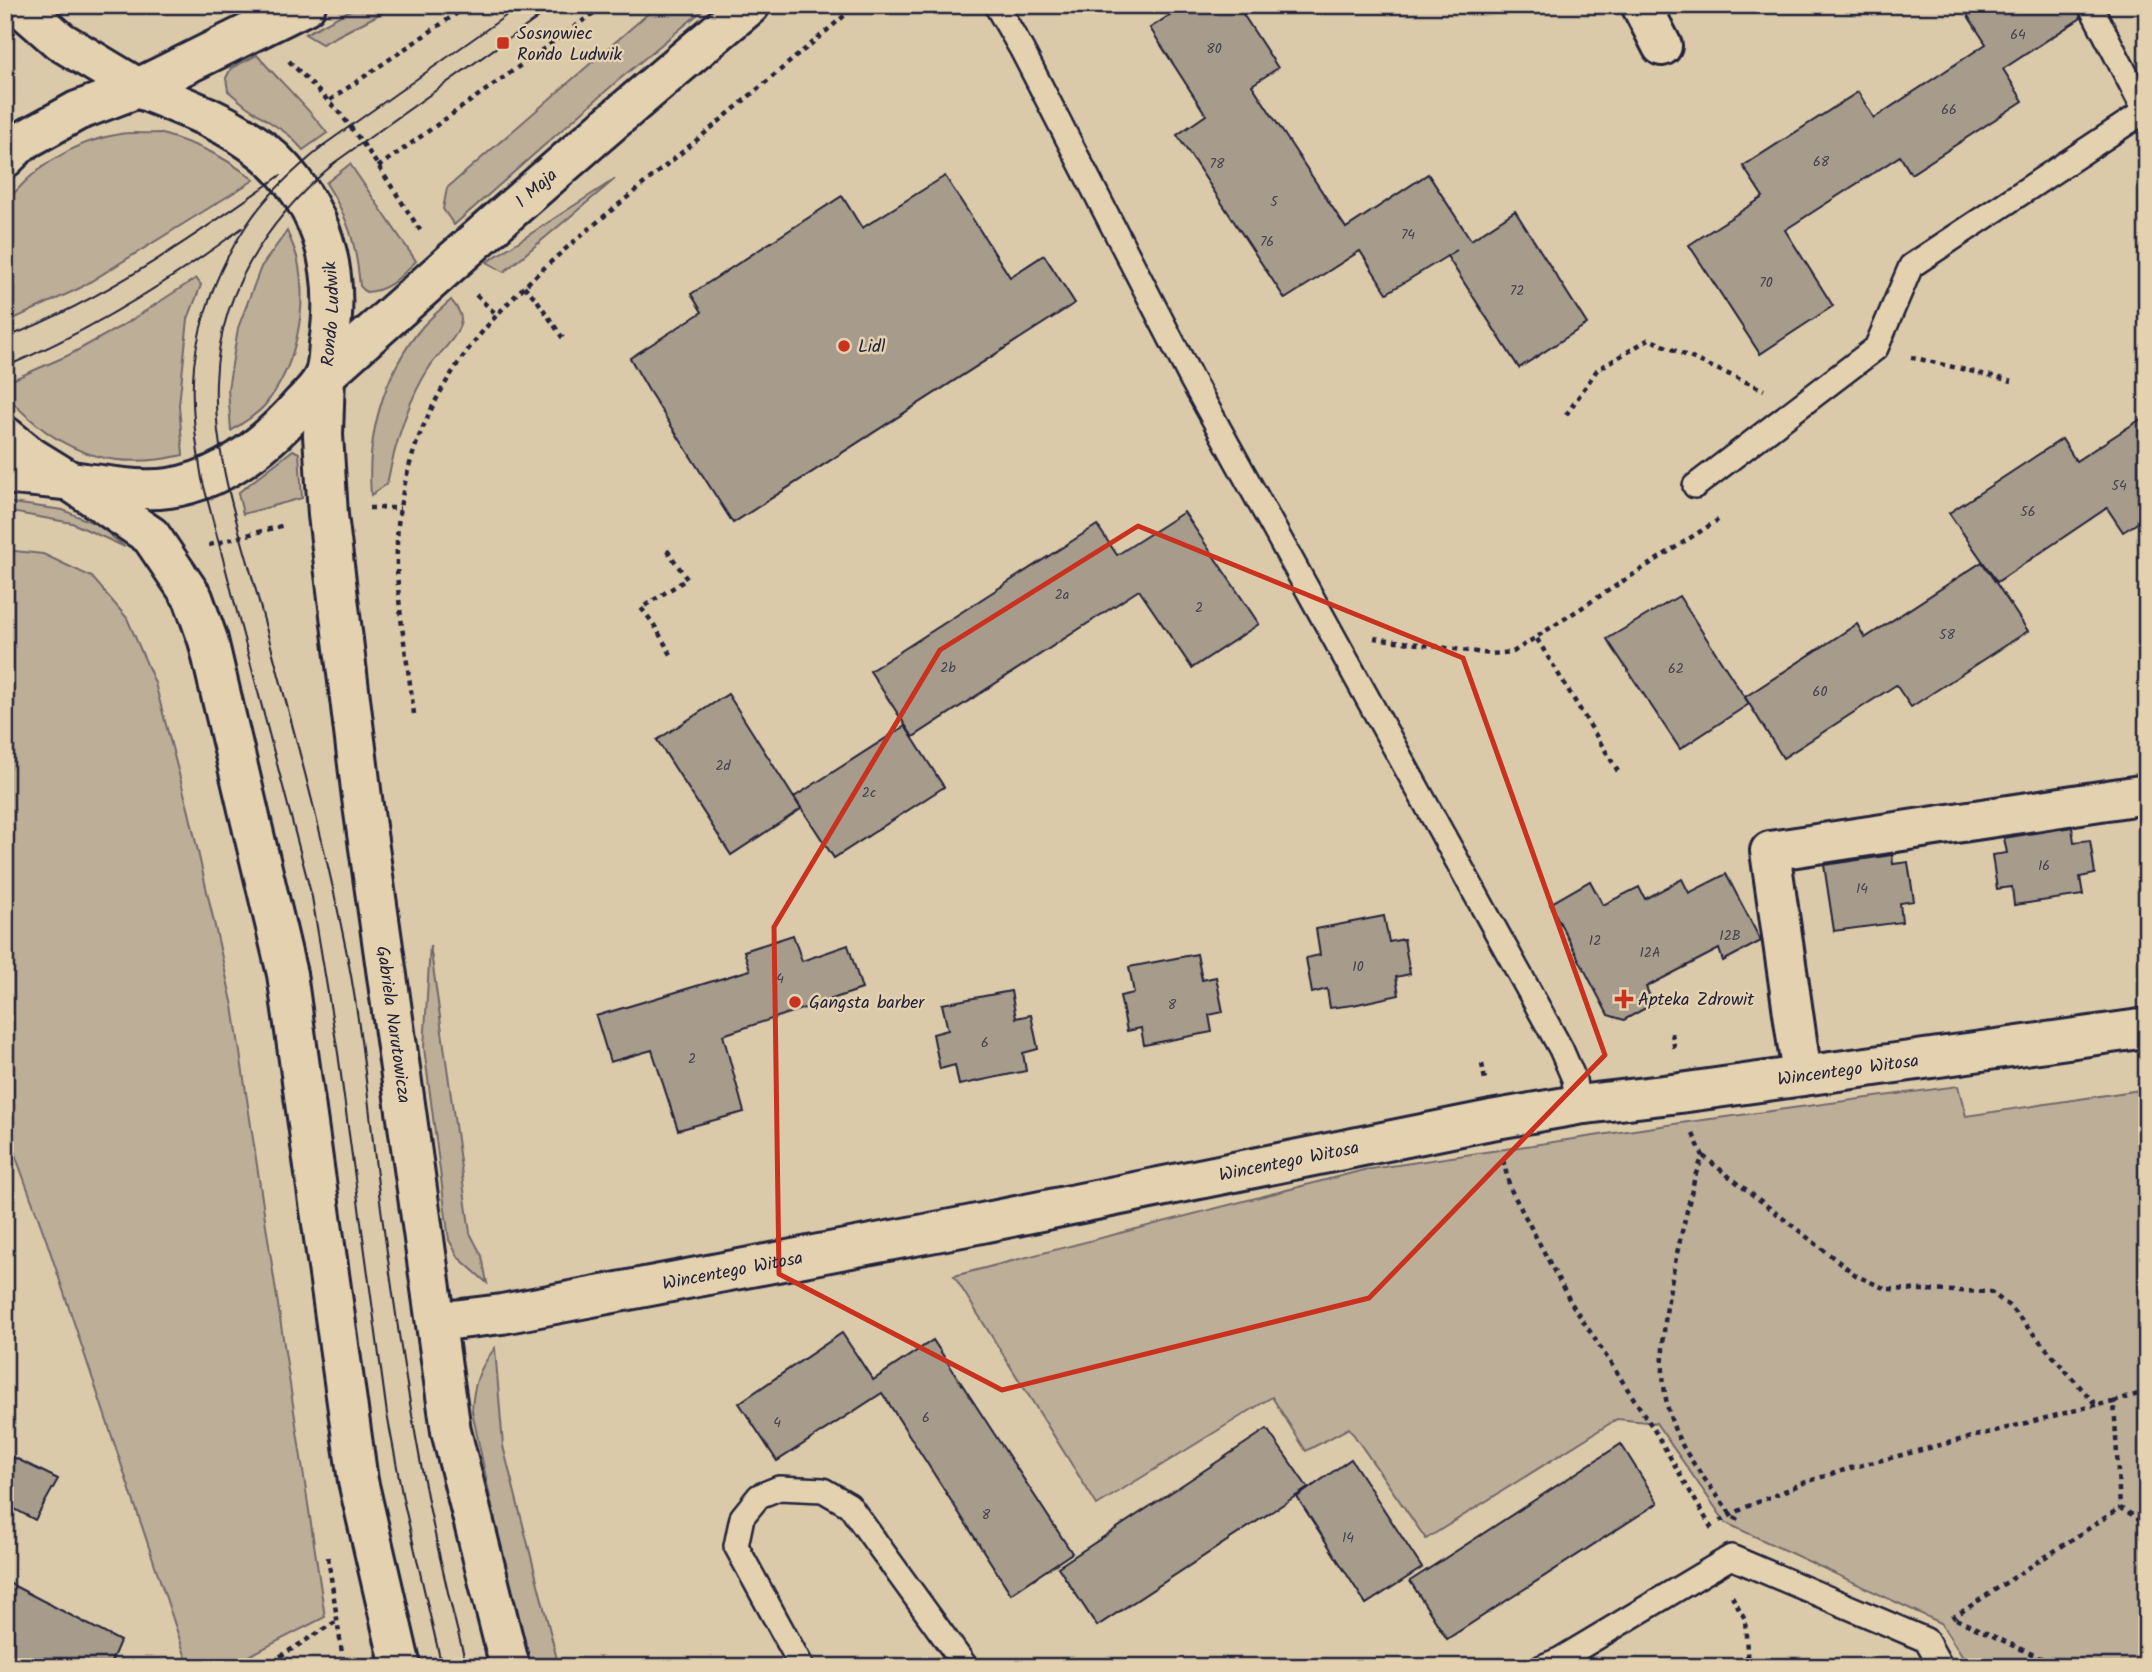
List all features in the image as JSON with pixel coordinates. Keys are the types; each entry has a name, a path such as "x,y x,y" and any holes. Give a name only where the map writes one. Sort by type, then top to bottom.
{"street":[{"path":"5,158 21,142 77,111 138,88 306,5"},
{"name":"1 Maja","path":"325,375 660,79 751,5"},
{"path":"1642,5 1662,46"},
{"name":"Rondo Ludwik","path":"5,436 31,457 70,481 140,489 170,488 224,470 247,455 288,420 325,375 333,291 329,255 317,221 298,188 256,143 220,123 138,88 60,41 24,7"},
{"name":"Gabriela Narutowicza","path":"325,375 323,435 330,529 366,824 451,1431 510,1667"},
{"path":"5,474 70,481 151,536 193,598 208,640 287,974 358,1481 401,1667"},
{"path":"1802,1076 1770,851 2147,794"},
{"name":"Wincentego Witosa","path":"436,1322 502,1314 967,1226 1577,1105 2147,1028"}],"lane":[{"path":"996,5 1192,380 1561,1049 1574,1079 1577,1105"},
{"path":"1695,486 1876,348 1911,265 2145,111 2090,5"},
{"path":"802,1667 736,1546 742,1517 759,1496 779,1488 823,1490 849,1505 966,1667"},
{"path":"1542,1667 1559,1660 1731,1557 1926,1640 1941,1667"}],"path":[{"path":"330,100 469,5"},
{"path":"378,167 605,5"},
{"path":"414,714 398,568 400,508 419,437 442,386 476,337 524,286 857,5"},
{"path":"284,55 330,100 423,235"},
{"path":"524,286 537,300 564,340"},
{"path":"1566,415 1597,370 1649,340 1800,406"},
{"path":"1876,348 2011,381"},
{"path":"371,508 400,508"},
{"path":"1382,639 1491,654 1513,653 1718,520"},
{"path":"206,545 290,523"},
{"path":"667,550 687,579 641,608 673,658"},
{"path":"1537,639 1619,773"},
{"path":"1672,1033 1684,1113 1703,1156 1857,1276 1886,1289 1991,1292 2009,1306 2096,1405"},
{"path":"1482,1064 1491,1120 1510,1188 1570,1301 1604,1350 1731,1557 1725,1586 1745,1619 1748,1667"},
{"path":"1703,1156 1695,1176 1665,1323 1663,1372 1673,1426 1684,1447 1732,1516 1748,1526"},
{"path":"1732,1516 1746,1507 1806,1482 1851,1468 2114,1402 2147,1391"},
{"path":"2114,1402 2120,1508"},
{"path":"2120,1508 2147,1523"},
{"path":"1952,1618 2120,1508"},
{"path":"327,1546 344,1667"},
{"path":"1940,1612 2060,1667"},
{"path":"264,1667 337,1620"}],"highlighted area":[{"path":"1138,526 1463,658 1605,1055 1369,1298 1002,1390 779,1274 774,927 940,650"}],"shaded area":[{"path":"360,5 397,5 322,44 305,34"},
{"path":"658,5 709,5 615,83 454,225 443,209 447,188"},
{"path":"257,55 327,133 303,150 289,135 228,91 226,78 231,68"},
{"path":"159,133 209,151 254,180 80,288 5,323 5,205 41,168 71,150 120,134"},
{"path":"350,164 416,261 394,282 374,291 366,292 360,286 350,232 326,183"},
{"path":"615,179 504,272 487,262"},
{"path":"287,231 297,257 301,279 300,318 292,355 276,390 265,405 231,431 228,389 238,328 261,267"},
{"path":"196,278 201,285 188,319 179,405 183,455 140,461 100,457 63,443 20,410 9,398 5,383 69,355 127,323"},
{"path":"451,300 460,313 460,326 429,368 414,395 398,439 387,484 371,495 370,473 375,428 388,384 409,344 426,323"},
{"path":"293,450 299,453 302,498 243,514 238,493"},
{"path":"5,502 63,510 98,525 125,547 72,523 5,511"},
{"path":"5,550 43,554 92,577 127,618 155,683 189,812 233,1006 325,1617 227,1667 189,1667 47,1242 5,1127"},
{"path":"430,945 470,1233 482,1256 487,1283 459,1258 449,1240 424,1048"},
{"path":"1958,1086 1966,1116 2147,1089 2147,1667 1969,1667 1941,1623 1726,1523 1656,1423 1617,1419 1426,1539 1349,1428 1306,1451 1272,1397 1097,1505 954,1276 1364,1170 1688,1122"},
{"path":"495,1348 503,1446 559,1667 529,1667 514,1612 472,1411 478,1377"}],"building":[{"path":"1185,5 1237,5 1278,68 1252,85 1346,228 1428,174 1471,240 1515,211 1587,324 1519,368 1447,256 1387,293 1360,251 1285,299 1177,135 1206,115 1150,28"},
{"path":"1961,5 2076,5 2081,18 2003,69 2023,101 1911,174 1900,156 1785,230 1833,306 1760,354 1689,245 1763,197 1743,166 1858,92 1874,118 1986,44"},
{"name":"Lidl","path":"945,176 1010,277 1044,255 1075,303 733,523 630,358 702,312 691,294 842,196 862,228"},
{"path":"2147,415 2147,517 2123,532 2107,508 1997,582 1949,513 2062,439 2076,461"},
{"path":"1184,512 1259,624 1192,668 1139,590 913,737 870,671 1097,525 1117,555"},
{"path":"1982,562 2028,631 1911,707 1896,685 1783,758 1745,697 1857,624 1865,638"},
{"path":"1679,596 1749,704 1680,749 1607,639"},
{"path":"728,694 801,809 731,855 657,740"},
{"path":"905,726 944,787 834,858 794,797"},
{"path":"2072,827 2074,842 2090,840 2095,874 2080,877 2083,895 2014,905 2012,887 1997,889 1992,855 2007,853 2004,838"},
{"path":"1892,855 1893,864 1908,862 1914,901 1900,903 1902,922 1834,931 1824,865"},
{"path":"1726,874 1761,941 1723,961 1719,949 1646,987 1653,1004 1624,1020 1608,1015 1550,904 1590,881 1603,905 1639,887 1645,899 1682,879 1689,893"},
{"path":"1384,916 1389,942 1404,939 1410,974 1396,977 1399,995 1330,1008 1327,989 1312,993 1306,958 1320,955 1316,929"},
{"path":"793,935 802,961 848,945 862,989 723,1035 744,1112 678,1130 652,1050 610,1062 596,1016 750,970 744,951"},
{"path":"1197,954 1202,980 1216,977 1223,1012 1209,1015 1212,1032 1144,1045 1141,1028 1127,1031 1120,996 1134,993 1129,967"},
{"path":"1011,991 1016,1018 1031,1015 1038,1049 1023,1053 1026,1071 959,1085 955,1065 940,1069 933,1034 948,1030 942,1004"},
{"path":"842,1333 873,1380 933,1340 1072,1553 1011,1594 882,1393 777,1461 739,1403"},
{"path":"1267,1429 1308,1488 1097,1626 1058,1567"},
{"path":"1621,1444 1658,1503 1447,1639 1410,1581"},
{"path":"5,1453 58,1479 35,1520 5,1504"},
{"path":"1351,1459 1422,1568 1366,1604 1297,1497"},
{"path":"5,1581 120,1641 109,1667 5,1667"}],"tram line":[{"path":"318,149 521,5"},
{"path":"331,165 556,5"},
{"path":"325,145 272,193 254,215 227,258 200,330 193,380 194,423 202,479 312,897 338,1053 387,1414 403,1499 442,1667"},
{"path":"337,161 312,183 270,232 238,287 219,349 216,410 229,491 314,808 350,968 406,1377 439,1552 467,1667"},
{"path":"5,338 113,286 182,244 281,175"},
{"path":"5,367 128,305 242,228"}],"place":[{"name":"Sosnowiec Rondo Ludwik","path":"503,43"},
{"name":"Lidl","path":"844,346"},
{"name":"Apteka Zdrowit","path":"1624,999"},
{"name":"Gangsta barber","path":"795,1002"}]}
